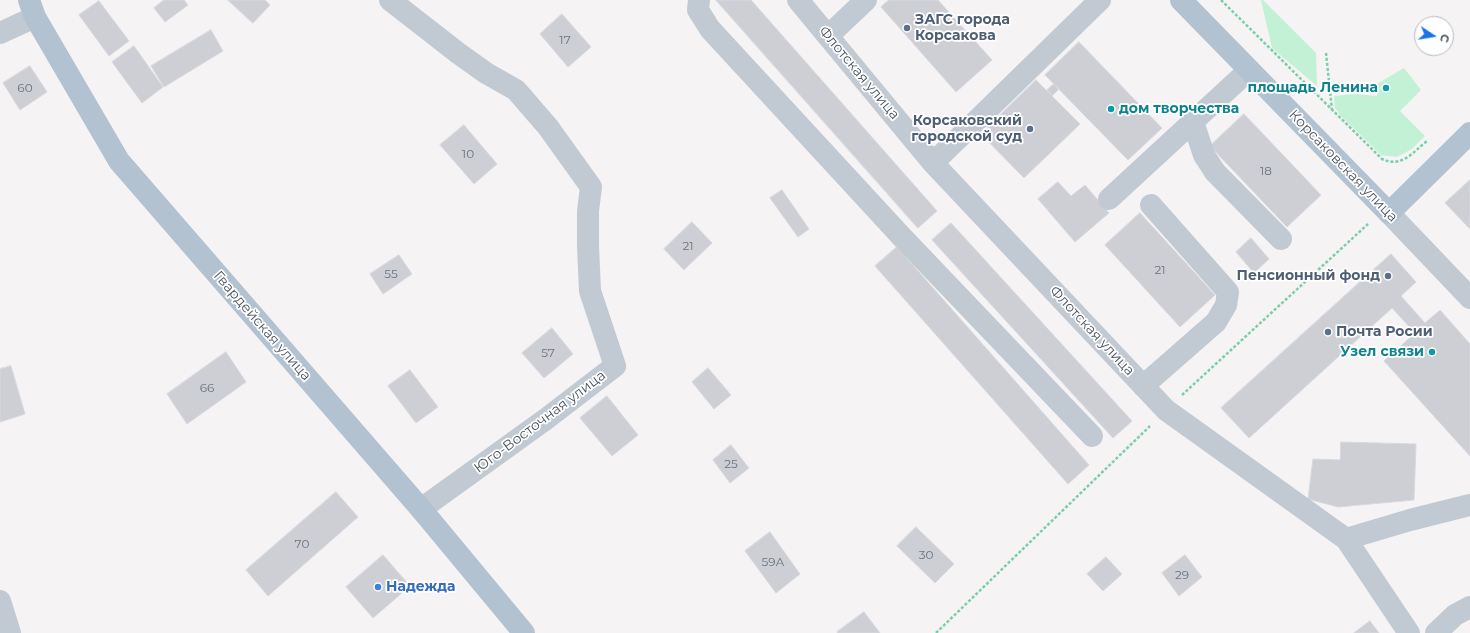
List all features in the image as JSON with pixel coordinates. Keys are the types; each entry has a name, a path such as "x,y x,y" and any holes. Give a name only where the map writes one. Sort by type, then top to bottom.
{"main road":[{"name":"Корсаковская улица","path":"1181,0 1389,213"},
{"name":"Гвардейская улица","path":"32,9 119,161 421,509 524,633"},
{"path":"1389,213 1470,133"}],"street":[{"name":"Юго-Восточная улица","path":"390,0 458,53 516,90 548,127 591,187 588,212 590,291 614,366 546,419 421,509"},
{"path":"699,0 698,10 710,30 900,236 974,311 1046,390 1092,436"},
{"name":"Флотская улица","path":"798,0 933,163 1166,410 1346,539 1409,633"},
{"path":"828,36 866,0"},
{"path":"933,163 1100,0"},
{"path":"0,33 32,9"},
{"path":"1109,199 1249,70"},
{"path":"1193,122 1204,155 1215,172 1281,239"},
{"path":"1143,386 1216,322 1226,305 1228,292 1151,205"},
{"name":"Корсаковская улица","path":"1389,213 1470,298"},
{"path":"1346,539 1410,520 1470,505"},
{"path":"0,601 10,633"},
{"path":"1436,633 1456,615 1470,607"}],"path":[{"path":"1220,0 1382,159 1390,163 1401,161 1432,137"},
{"path":"1326,54 1332,110"},
{"path":"1180,396 1369,223"},
{"path":"936,633 1154,422"}],"green space":[{"path":"1261,0 1263,0 1316,53 1317,86 1272,48"},
{"path":"1404,68 1421,90 1400,111 1425,136 1412,149 1397,157 1381,155 1340,115 1335,108 1334,96 1354,94 1377,96 1377,84"}],"building":[{"path":"164,0 184,0 188,5 165,22 154,8"},
{"path":"228,0 265,0 270,5 253,23"},
{"path":"716,0 751,0 937,211 918,228"},
{"path":"889,0 938,0 992,60 956,92 881,7"},
{"path":"99,1 129,41 109,56 79,15"},
{"path":"562,14 591,47 568,67 540,34"},
{"path":"211,30 223,51 164,87 151,66"},
{"name":"дом творчества","path":"1079,42 1162,128 1128,160 1045,75"},
{"path":"134,46 163,87 142,103 112,62"},
{"path":"30,66 47,92 20,110 3,83"},
{"name":"Корсаковский городской суд","path":"1036,80 1080,124 1024,178 981,134"},
{"path":"1054,84 1059,89 1052,96 1047,90"},
{"path":"1244,114 1321,195 1287,227 1210,146"},
{"path":"464,125 497,164 474,184 440,145"},
{"path":"1470,180 1470,229 1445,203"},
{"path":"1058,182 1071,196 1085,185 1109,213 1075,242 1038,199"},
{"path":"782,190 809,229 798,237 770,198"},
{"path":"1140,213 1215,295 1180,327 1105,245"},
{"path":"692,222 712,243 684,270 664,249"},
{"path":"951,223 1132,421 1113,438 932,240"},
{"path":"1251,238 1269,259 1254,273 1236,252"},
{"path":"897,247 1089,465 1068,484 875,266"},
{"name":"Узел связи","path":"1391,254 1416,282 1401,296 1425,323 1440,310 1470,344 1470,456 1384,361 1415,333 1392,308 1249,438 1221,408"},
{"path":"399,255 412,274 383,294 370,274"},
{"path":"552,328 573,354 544,378 522,353"},
{"path":"226,352 246,382 187,424 167,394"},
{"path":"11,366 25,414 0,422 0,369"},
{"path":"708,368 731,395 714,409 692,382"},
{"path":"410,370 438,407 416,423 388,386"},
{"path":"607,396 638,435 612,456 580,418"},
{"path":"1341,442 1416,444 1414,500 1338,507 1308,499 1313,459 1340,460"},
{"path":"731,445 749,468 730,483 713,460"},
{"path":"336,492 358,517 268,596 246,570"},
{"path":"916,527 954,564 935,583 897,546"},
{"path":"770,532 800,574 776,593 745,551"},
{"name":"Надежда","path":"383,555 410,586 373,618 346,587"},
{"path":"1185,555 1202,577 1179,596 1162,573"},
{"path":"1106,557 1122,574 1103,591 1087,574"},
{"path":"864,612 880,633 837,632"},
{"path":"1370,621 1379,633 1354,633"}],"place":[{"name":"ЗАГС города Корсакова","path":"907,28"},
{"name":"площадь Ленина","path":"1386,88"},
{"name":"дом творчества","path":"1111,109"},
{"name":"Корсаковский городской суд","path":"1030,129"},
{"name":"Пенсионный фонд","path":"1388,276"},
{"name":"Почта Росии","path":"1328,332"},
{"name":"Узел связи","path":"1432,352"},
{"name":"Надежда","path":"378,587"}]}
